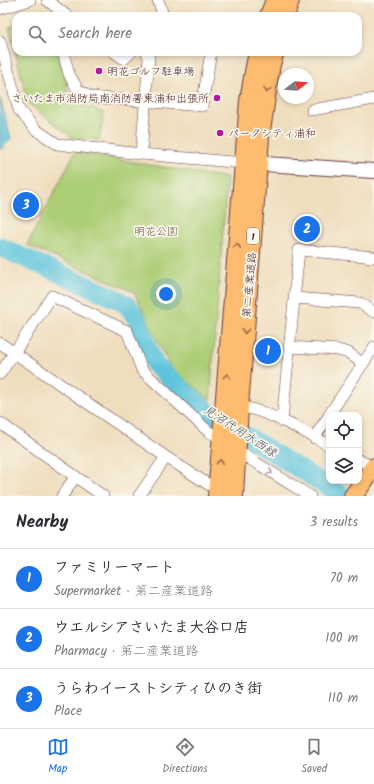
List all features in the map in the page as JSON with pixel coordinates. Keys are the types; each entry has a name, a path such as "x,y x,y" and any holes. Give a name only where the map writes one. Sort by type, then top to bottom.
{"main road":[{"path":"270,12 275,0"},
{"path":"286,12 290,0"},
{"name":"第二産業道路","path":"234,496 231,428 252,163 249,101 257,56"},
{"name":"第二産業道路","path":"252,163 262,130 273,56"},
{"name":"第二産業道路","path":"217,493 231,428"},
{"path":"356,491 374,467"}],"street":[{"path":"0,9 30,0"},
{"path":"46,0 62,12"},
{"path":"158,0 161,12"},
{"path":"0,41 19,110 35,129 57,144 141,154 374,171"},
{"path":"64,56 69,74 78,90 90,97 202,106 210,56"},
{"path":"141,154 148,56"},
{"path":"312,110 374,99"},
{"path":"282,421 299,250 374,257"},
{"path":"0,374 52,296 127,331 142,370 209,432 231,428 250,407 282,421 326,444"},
{"path":"294,298 360,303 374,312"},
{"path":"0,344 217,493"},
{"path":"289,347 338,350 349,353 363,364"},
{"path":"331,412 374,347"},
{"path":"314,438 326,420"},
{"path":"0,424 103,496"},
{"path":"231,428 310,496"},
{"path":"139,496 166,457"},
{"path":"362,461 374,467"},
{"path":"62,496 75,476"}],"green space":[{"path":"12,26 12,39 9,27"},
{"path":"16,56 59,56 70,98 104,113 99,140 74,139 28,103"},
{"name":"明花公園","path":"75,152 227,178 210,400 170,367 134,292 27,245"}],"water":[{"path":"0,98 11,139 0,150"}],"waterway":[{"name":"見沼代用水西縁","path":"0,247 117,299 128,306 138,321 156,366 208,412 343,496"}],"place":[{"name":"明花ゴルフ駐車場","path":"99,71"},
{"name":"さいたま市消防局南消防署東浦和出張所","path":"217,98"},
{"name":"パークシティ浦和","path":"220,133"},
{"name":"うらわイーストシティひのき街","path":"26,205"},
{"name":"ウエルシアさいたま大谷口店","path":"307,229"},
{"name":"ファミリーマート","path":"268,351"}]}
